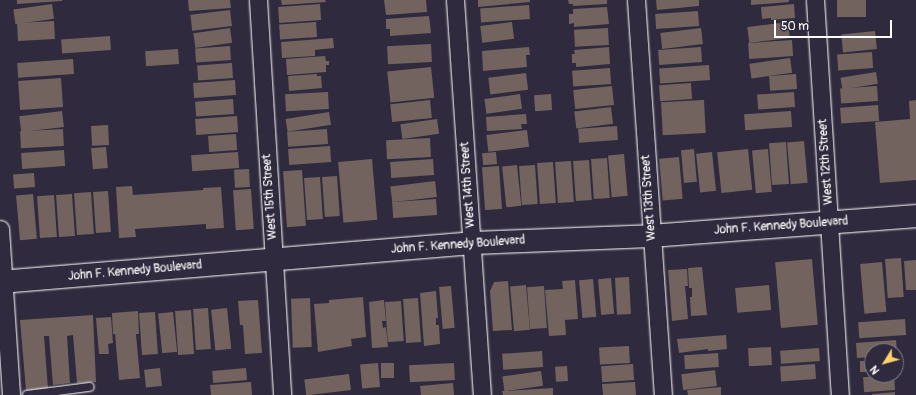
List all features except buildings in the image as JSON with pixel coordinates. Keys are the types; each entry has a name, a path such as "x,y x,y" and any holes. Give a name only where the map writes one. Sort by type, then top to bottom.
{"main road":[{"name":"John F. Kennedy Boulevard","path":"2,282 472,243 651,236 916,216"}],"street":[{"name":"West 15th Street","path":"258,0 282,395"},
{"name":"West 14th Street","path":"455,0 482,395"},
{"name":"West 13th Street","path":"636,0 663,395"},
{"name":"West 12th Street","path":"815,0 840,395"},
{"path":"0,229 2,282 11,395"}],"lane":[{"path":"27,395 88,387"}]}
